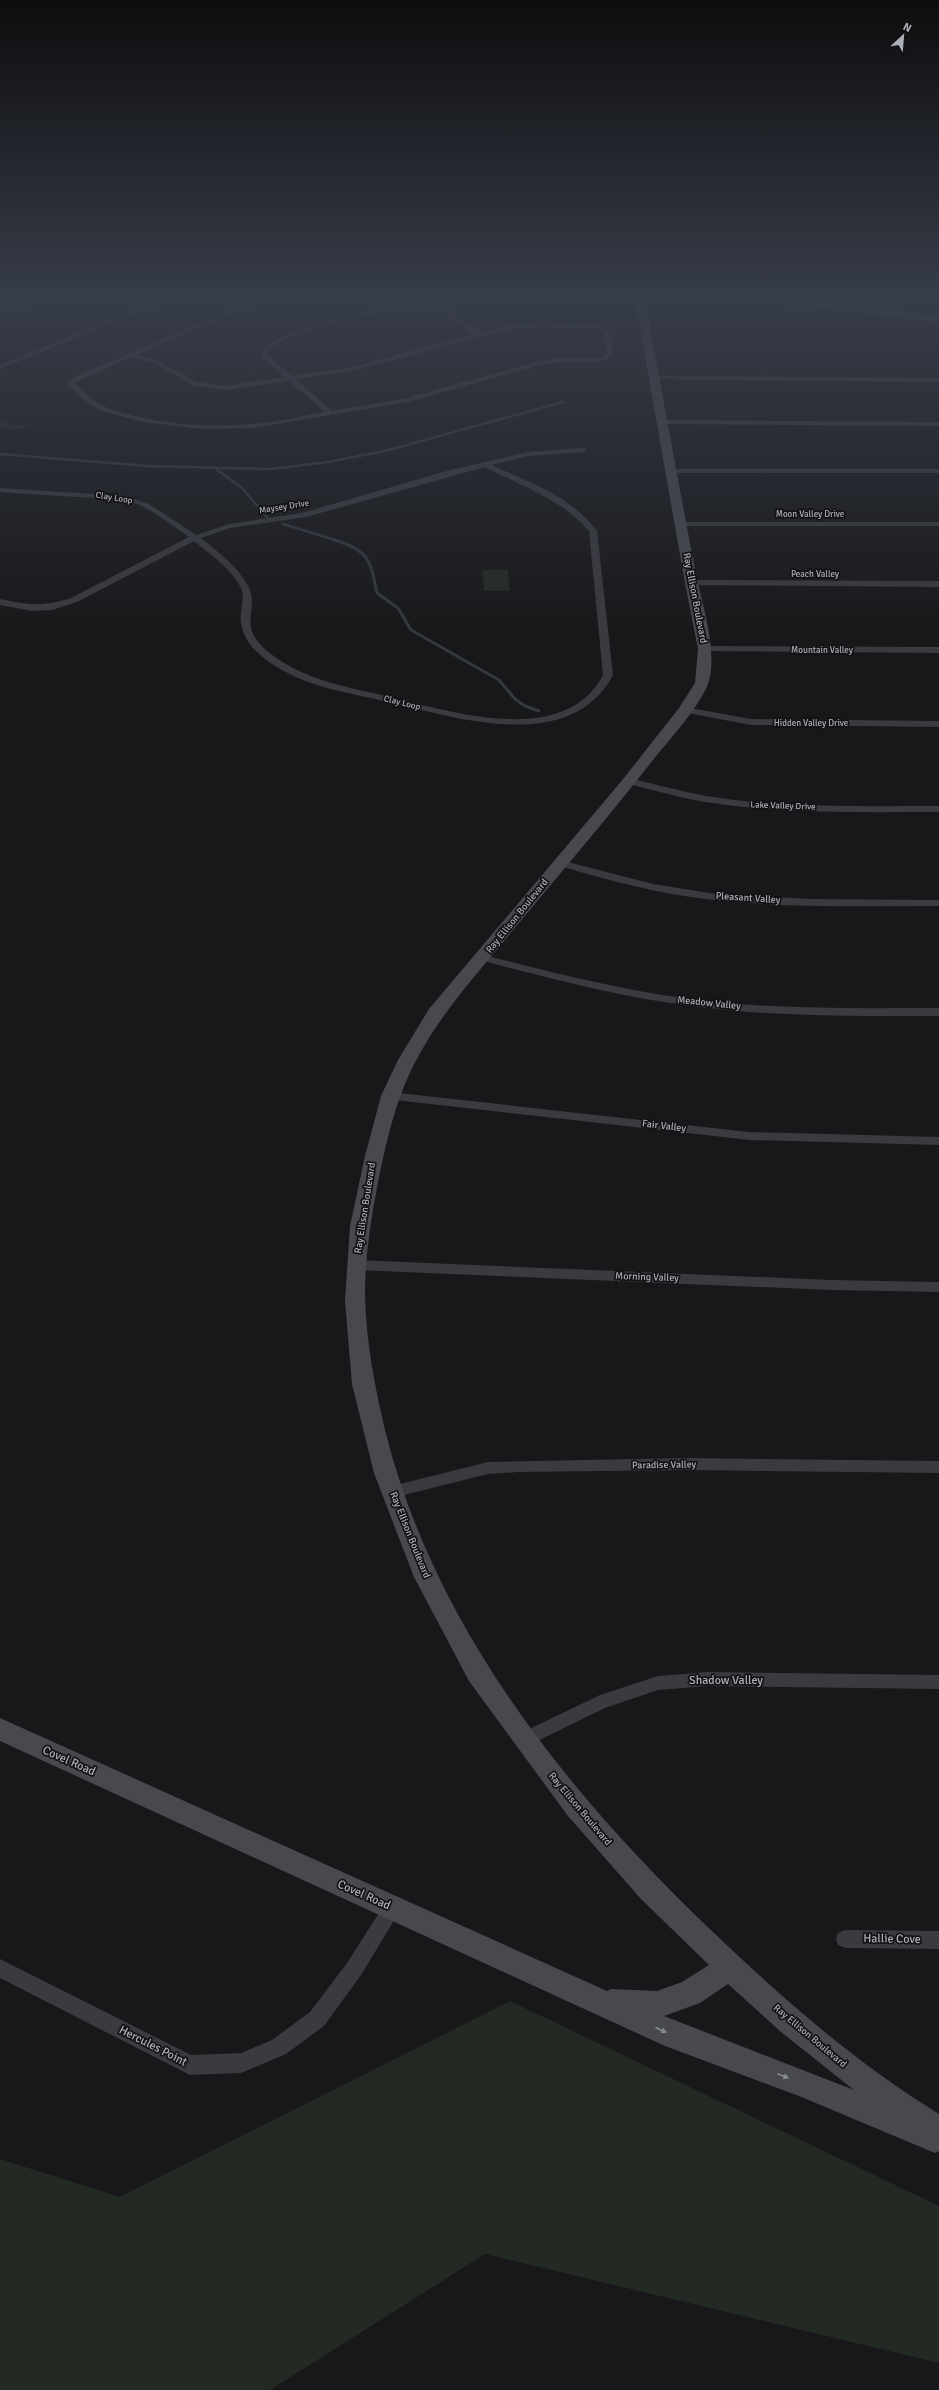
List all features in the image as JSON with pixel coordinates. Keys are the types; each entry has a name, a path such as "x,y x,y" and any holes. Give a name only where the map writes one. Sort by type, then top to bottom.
{"street":[{"path":"113,411 144,420 180,425 253,426 346,411"},
{"name":"Ray Ellison Boulevard","path":"661,411 680,524 705,649 702,683 685,710 629,781 483,958 435,1013 407,1060 390,1096 374,1156 360,1226 356,1266 355,1301 363,1384 392,1492 426,1577 478,1674 577,1808 650,1890 730,1967 791,2022 850,2070 902,2108 939,2131"},
{"path":"663,422 939,424"},
{"name":"Maysey Drive","path":"0,602 41,608 74,600 194,538 229,526 291,518 338,507 485,464 543,451 582,450"},
{"name":"Clay Loop","path":"0,490 124,498 149,506 228,564 245,587 247,594 244,618 250,637 268,657 298,674 330,686 478,720 522,721 555,715 585,703 594,697 605,683 608,675 593,532 585,520 567,505 485,464"},
{"path":"672,471 939,471"},
{"name":"Moon Valley Drive","path":"680,524 939,524"},
{"name":"Peach Valley","path":"691,583 939,584"},
{"name":"Mountain Valley","path":"705,649 939,650"},
{"name":"Hidden Valley Drive","path":"685,710 751,722 939,724"},
{"name":"Lake Valley Drive","path":"629,781 680,795 741,805 780,807 939,809"},
{"name":"Pleasant Valley","path":"560,863 661,888 734,898 814,902 939,903"},
{"name":"Meadow Valley","path":"483,958 569,980 657,998 772,1010 939,1012"},
{"name":"Fair Valley","path":"390,1096 748,1136 939,1141"},
{"name":"Morning Valley","path":"356,1266 831,1285 939,1287"},
{"name":"Paradise Valley","path":"392,1492 446,1477 488,1468 518,1466 688,1464 939,1467"},
{"name":"Shadow Valley","path":"525,1739 600,1702 658,1684 708,1680 939,1682"},
{"name":"Covel Road","path":"0,1730 600,2003 657,2005 690,1993 730,1967"},
{"name":"Hercules Point","path":"0,1968 190,2065 241,2062 279,2047 317,2019 354,1969 392,1908"},
{"name":"Hallie Cove","path":"845,1939 939,1940"},
{"path":"600,2003 675,2036 799,2082 939,2140"}],"shaded area":[{"path":"0,421 13,425 30,424 24,428 12,429 0,426"},
{"path":"482,570 508,570 510,591 484,591"},
{"path":"510,2001 939,2206 939,2363 485,2254 270,2390 0,2390 0,2159 120,2197"}],"waterway":[{"path":"0,454 147,466 271,469 328,462 385,451 532,411"},
{"path":"216,469 242,488 267,517"},
{"path":"283,524 335,540"},
{"path":"335,540 353,547 365,557 372,571 377,593 398,608 411,630 499,680 515,699 525,706 539,711"}]}
